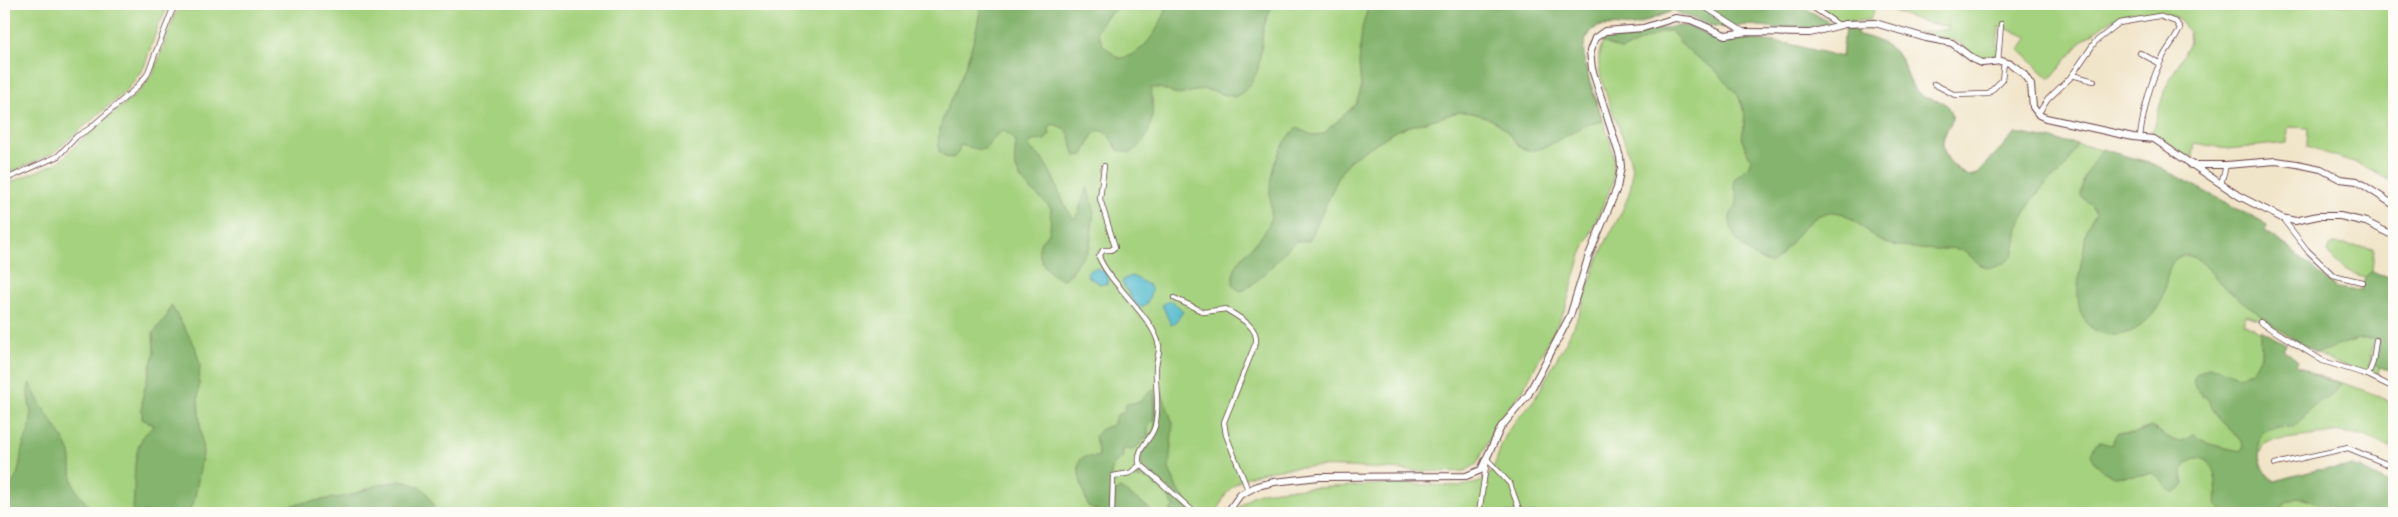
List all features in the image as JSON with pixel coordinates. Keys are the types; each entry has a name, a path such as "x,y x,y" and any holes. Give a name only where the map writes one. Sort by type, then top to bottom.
{"street":[{"path":"4,180 58,156 76,136 89,129 135,89 147,75 172,11 178,4"},
{"path":"1700,4 1744,32"},
{"path":"1808,4 1842,24"},
{"path":"2038,114 2048,99 2072,75 2101,36 2122,22 2144,21 2157,16 2176,22 2180,26 2160,63 2144,107 2140,136"},
{"path":"1227,513 1235,499 1248,490 1274,482 1319,477 1466,476 1481,470 1501,427 1528,395 1565,327 1589,255 1617,188 1620,157 1590,57 1595,38 1605,32 1643,28 1676,18 1691,20 1718,34 1744,32 1810,33 1842,24 1878,24 1926,38 1952,43 1979,62 2001,62 2016,66 2028,79 2032,88 2033,107 2038,114 2046,118 2131,137 2140,136 2155,139 2221,184 2282,218 2295,221 2318,216 2340,216 2366,222 2394,236"},
{"path":"1934,84 1955,95 1988,94 2001,82 2002,24"},
{"path":"2140,53 2160,63"},
{"path":"2072,75 2094,81"},
{"path":"2191,165 2226,165 2276,161 2318,168 2340,179 2361,183 2394,205"},
{"path":"2221,184 2226,165"},
{"path":"1104,166 1100,199 1116,247 1111,250 1102,251 1098,257 1146,322 1159,347 1156,367 1158,399 1156,423 1151,436 1140,448 1138,461 1140,466 1160,480 1195,513"},
{"path":"2282,218 2308,250 2333,275 2362,282"},
{"path":"1174,298 1204,312 1224,308 1254,330 1256,342 1227,412 1225,428 1248,490"},
{"path":"2260,322 2323,361 2368,375 2394,388"},
{"path":"2368,375 2373,362 2376,340"},
{"path":"2275,464 2348,448 2394,467"},
{"path":"1487,459 1510,484 1519,508"},
{"path":"1479,513 1487,459"},
{"path":"1112,513 1113,476 1130,473 1140,466"}],"green space":[{"path":"4,4 170,4 158,26 144,67 127,90 53,153 4,175"},
{"path":"185,4 1798,4 1832,24 1800,30 1750,25 1723,27 1713,26 1673,11 1635,25 1601,26 1592,30 1584,43 1583,51 1586,69 1611,144 1614,159 1613,182 1581,255 1565,309 1523,390 1499,419 1477,464 1465,471 1440,472 1347,467 1285,468 1259,473 1238,482 1227,492 1217,513 4,513 4,185 59,162 80,141 139,92 154,72 175,14"},
{"path":"981,4 1116,4 1115,10 1105,17 1097,31 1103,45 1118,58 1127,57 1143,47 1156,31 1168,4 1272,4 1263,30 1260,59 1255,77 1244,91 1235,97 1203,89 1180,95 1159,88 1151,88 1151,125 1144,141 1130,153 1118,150 1108,134 1100,130 1093,134 1083,155 1075,156 1068,132 1052,124 1049,128 1050,134 1045,140 1031,141 1029,148 1044,162 1074,219 1078,213 1087,186 1094,209 1090,247 1077,262 1071,274 1063,279 1048,271 1041,260 1039,248 1041,242 1048,235 1051,209 1020,177 1015,165 1015,144 1010,135 1003,131 982,150 960,145 958,153 953,158 945,157 939,151 938,142 941,124 970,53"},
{"path":"1369,4 1798,4 1832,24 1800,30 1750,25 1723,27 1713,26 1673,11 1634,26 1599,26 1589,32 1585,43 1584,55 1590,85 1603,121 1586,125 1546,147 1530,151 1520,147 1493,120 1473,113 1459,112 1397,130 1350,160 1341,172 1309,241 1296,241 1261,277 1246,289 1240,291 1234,286 1234,273 1240,261 1270,222 1270,182 1274,165 1281,149 1297,128 1312,135 1323,134 1356,104 1361,89 1359,63 1362,28"},
{"path":"1812,4 2389,4 2394,10 2394,112 2385,125 2394,138 2394,183 2360,164 2307,147 2308,128 2288,127 2287,143 2228,149 2195,143 2192,162 2151,135 2165,89 2190,42 2189,32 2178,18 2160,13 2124,15 2114,18 2082,41 2050,79 2019,50 2028,37 1999,26 1996,56 1987,58 1976,56 1953,40 1917,33 1948,29 1948,26 1921,21 1876,5 1870,20 1839,22"},
{"path":"1678,26 1690,27 1720,40 1750,39 1789,44 1842,57 1845,28 1856,27 1857,35 1884,44 1896,53 1917,91 1928,99 1942,102 1949,107 1952,118 1944,137 1943,149 1953,165 1968,176 1977,174 2015,133 2082,145 2149,162 2267,225 2264,231 2291,249 2336,288 2361,291 2365,277 2349,272 2336,262 2328,253 2330,246 2334,244 2374,248 2372,272 2394,278 2394,372 2380,367 2377,376 2370,374 2378,339 2374,338 2368,373 2331,361 2258,319 2246,315 2243,323 2286,344 2283,349 2298,361 2296,365 2303,369 2365,391 2394,404 2394,450 2362,435 2340,432 2271,441 2263,445 2259,455 2265,472 2275,481 2317,470 2361,468 2394,488 2394,513 1235,513 1252,496 1262,492 1286,489 1400,484 1461,486 1477,483 1490,474 1509,430 1537,395 1568,338 1580,312 1600,255 1629,194 1632,176 1630,161 1602,83 1599,65 1600,49 1608,38"},
{"path":"1678,26 1690,27 1720,40 1750,39 1789,44 1842,57 1845,28 1856,27 1857,35 1884,44 1900,58 1911,84 1919,94 1928,99 1942,102 1949,107 1952,118 1943,143 1946,156 1954,167 1971,177 1977,174 2015,133 2077,144 2063,170 2044,186 2028,208 2019,226 2012,256 1996,267 1989,268 1983,266 1958,249 1916,249 1883,242 1846,215 1831,212 1821,214 1812,220 1775,261 1769,263 1748,252 1742,246 1733,233 1731,225 1730,217 1737,200 1734,179 1748,167 1751,160 1742,140 1745,115 1738,95 1715,70 1686,49 1671,31 1662,32 1622,50 1602,42 1608,38"},
{"path":"2102,149 2158,166 2267,225 2264,231 2291,249 2336,288 2361,291 2365,277 2371,272 2394,278 2394,372 2380,367 2374,362 2378,339 2358,339 2316,353 2246,304 2223,286 2204,264 2190,256 2182,256 2172,264 2161,302 2147,321 2131,332 2116,335 2106,334 2093,329 2085,321 2080,310 2078,285 2086,231 2096,213 2091,205 2081,196 2081,190 2088,171"},
{"path":"171,305 195,346 200,365 198,402 203,453 194,501 188,513 132,513 136,455 143,437 154,425 142,419 142,399 154,353 153,333 167,316"},
{"path":"2261,330 2286,344 2283,349 2298,361 2296,365 2323,379 2341,383 2334,394 2316,404 2296,426 2268,429 2261,435 2258,449 2262,465 2270,478 2275,481 2317,470 2361,468 2394,488 2394,513 2337,513 2332,506 2314,503 2299,497 2287,501 2278,513 2225,513 2216,504 2216,482 2212,467 2203,459 2195,458 2186,464 2182,471 2184,485 2176,493 2151,473 2124,477 2116,476 2108,474 2095,463 2091,454 2095,445 2100,442 2111,445 2117,433 2134,433 2151,427 2175,441 2181,441 2194,435 2209,444 2240,451 2243,447 2242,441 2219,419 2207,398 2196,389 2193,382 2196,374 2210,367 2239,376 2252,372 2261,356"},
{"path":"30,383 38,400 69,449 73,483 76,489 82,499 97,513 4,513 4,490 9,487 16,477 22,449 30,426 31,413 28,392"},
{"path":"1159,385 1173,423 1169,468 1177,489 1192,508 1142,466 1140,461 1141,454 1151,440 1155,428 1156,398"},
{"path":"1154,388 1154,418 1148,428 1148,436 1133,450 1123,449 1123,457 1113,468 1111,475 1110,513 1099,513 1097,509 1094,510 1088,506 1079,473 1080,460 1084,457 1099,456 1095,436 1101,429 1113,425 1116,416 1124,411 1126,404 1139,402"},
{"path":"1140,468 1193,513 1168,513 1174,507 1164,490 1156,486 1149,479 1137,478 1135,474"},
{"path":"400,481 415,485 424,490 428,494 436,513 259,513 301,503 348,496 378,485"},
{"path":"1120,488 1156,513 1114,513 1115,491"}],"water":[{"path":"1096,268 1105,272 1109,281 1107,284 1100,284 1087,276 1088,271"},
{"path":"1132,276 1149,285 1152,291 1146,305 1141,308 1134,302 1122,283 1124,279"},
{"path":"1171,300 1183,311 1176,322 1171,325 1162,305"}]}
